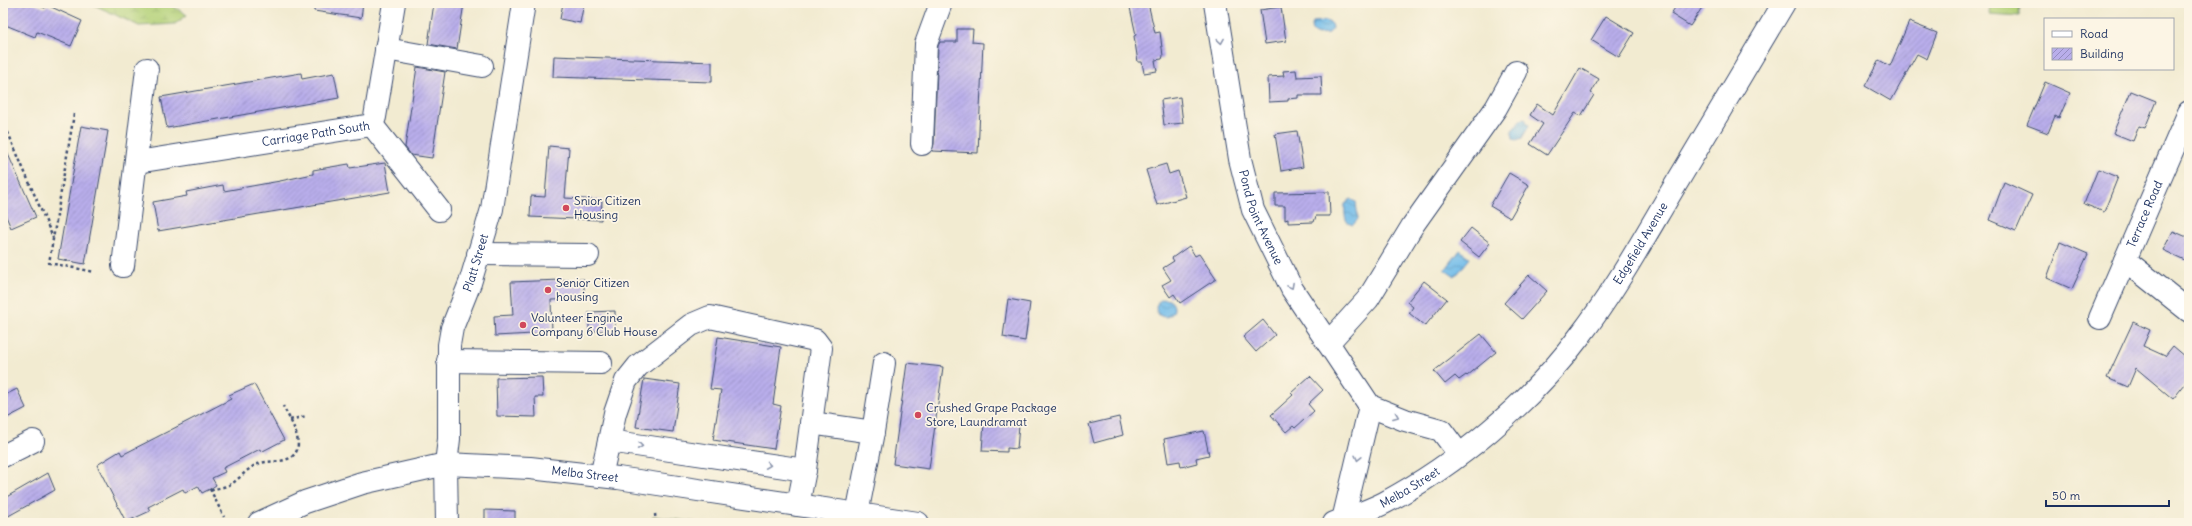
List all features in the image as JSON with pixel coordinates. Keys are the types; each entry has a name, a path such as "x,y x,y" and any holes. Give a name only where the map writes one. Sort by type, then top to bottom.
{"street":[{"name":"Carriage Path South","path":"136,162 372,125 375,117 394,3"},
{"name":"Platt Street","path":"447,523 446,464 449,439 448,361 452,328 470,283 492,209 524,3"},
{"path":"922,144 926,44 941,3"},
{"name":"Pond Point Avenue","path":"1215,3 1240,159 1253,210 1292,289 1370,406"},
{"name":"Edgefield Avenue","path":"1459,454 1525,398 1552,370 1579,337 1630,260 1784,3"},
{"path":"386,49 482,66"},
{"path":"123,266 147,69"},
{"path":"1328,343 1368,299 1417,219 1496,108 1516,72"},
{"name":"Terrace Road","path":"2100,318 2189,112"},
{"path":"372,125 439,210"},
{"path":"478,254 588,255"},
{"path":"2125,260 2189,311"},
{"path":"601,476 615,413 626,381 638,366 691,325 710,317 815,340 821,348 805,470 798,505"},
{"path":"448,361 601,363"},
{"path":"857,514 873,432 884,363"},
{"path":"1339,521 1370,406 1405,420 1441,430 1459,454"},
{"path":"811,422 873,432"},
{"path":"3,456 34,441"},
{"path":"609,441 805,470"},
{"name":"Melba Street","path":"1339,521 1382,504 1408,490 1459,454"},
{"name":"Melba Street","path":"259,523 305,502 362,483 446,464 530,468 601,476 918,523"}],"path":[{"path":"74,114 49,263 95,272"},
{"path":"3,121 54,238"},
{"path":"224,517 210,490 230,485 254,466 263,462 280,461 293,455 298,445 298,437 283,406"},
{"path":"290,420 306,416"},
{"path":"655,514 656,523"}],"green space":[{"path":"90,3 168,3 187,15 175,24 139,26"},
{"path":"1990,3 2020,3 2019,16 1989,14"},
{"path":"653,516 657,517 700,523 653,523"}],"water":[{"path":"1326,21 1332,24 1333,28 1329,33 1315,34 1311,30 1313,22"},
{"path":"1525,119 1529,126 1522,138 1516,140 1513,138 1512,131 1520,120"},
{"path":"1351,199 1356,202 1358,219 1353,225 1346,220 1345,214 1345,204"},
{"path":"1460,250 1470,258 1455,277 1445,270"},
{"path":"1165,299 1172,301 1174,308 1172,315 1165,317 1158,315 1156,308 1158,301"}],"building":[{"path":"3,3 32,3 45,8 47,5 82,21 71,46 37,32 35,37 3,24"},
{"path":"314,3 363,3 361,18 314,11"},
{"path":"434,3 464,3 457,49 428,44"},
{"path":"563,3 584,3 580,23 560,19"},
{"path":"1129,3 1148,3 1155,33 1160,32 1163,56 1162,59 1155,60 1157,71 1144,73 1142,62 1138,62 1134,36 1136,35"},
{"path":"1678,3 1705,3 1690,26 1671,14"},
{"path":"1281,7 1286,41 1265,44 1260,10"},
{"path":"1606,16 1634,33 1619,57 1591,40"},
{"path":"1909,22 1937,33 1927,59 1917,54 1891,101 1865,86 1879,60 1890,66"},
{"path":"957,29 973,29 972,42 983,43 978,153 932,151 934,144 938,46 940,42 957,42"},
{"path":"554,56 712,62 712,82 553,77"},
{"path":"417,67 445,72 432,158 411,155 405,147"},
{"path":"1580,68 1599,79 1591,93 1594,95 1581,116 1575,113 1547,155 1530,144 1543,124 1530,115 1537,104 1553,115"},
{"path":"1296,70 1297,77 1321,76 1322,95 1298,95 1298,98 1288,99 1288,101 1269,102 1268,77 1284,76 1283,71"},
{"path":"301,73 302,79 334,73 339,98 167,128 161,97"},
{"path":"2045,82 2070,93 2059,118 2055,116 2048,133 2027,125"},
{"path":"2131,91 2156,101 2145,128 2139,126 2133,141 2113,133"},
{"path":"1180,97 1183,123 1164,125 1161,100"},
{"path":"81,126 108,131 85,264 58,259"},
{"path":"1297,131 1303,167 1281,171 1275,134"},
{"path":"3,143 36,217 11,228 3,209"},
{"path":"549,146 569,148 565,198 602,200 601,220 530,217 531,196 545,197"},
{"path":"385,163 390,192 158,231 153,202 187,196 186,192 223,185 224,191 313,174 313,170 349,164 350,168"},
{"path":"1166,164 1169,174 1178,171 1186,197 1157,205 1146,170"},
{"path":"2098,169 2118,177 2104,212 2084,204"},
{"path":"1509,173 1529,185 1510,218 1490,206"},
{"path":"2004,182 2032,195 2016,231 1990,220"},
{"path":"1329,192 1330,216 1316,216 1314,222 1288,223 1288,219 1285,220 1285,206 1275,206 1275,193"},
{"path":"1471,228 1490,243 1479,257 1460,242"},
{"path":"2173,231 2189,238 2189,262 2163,250"},
{"path":"2060,242 2088,254 2072,289 2047,278"},
{"path":"1189,246 1195,256 1199,254 1216,279 1180,303 1174,294 1170,297 1162,285 1171,280 1163,268 1174,261 1172,258"},
{"path":"1529,275 1547,291 1522,319 1504,303"},
{"path":"584,279 584,299 551,300 552,333 495,336 494,316 513,315 511,282"},
{"path":"1424,281 1447,299 1425,326 1409,313 1413,307 1407,302"},
{"path":"1008,299 1030,303 1025,341 1003,337"},
{"path":"615,311 615,331 589,331 589,312"},
{"path":"1263,320 1275,335 1256,352 1243,337"},
{"path":"2133,322 2150,330 2143,346 2165,356 2173,346 2186,357 2183,361 2189,366 2189,379 2173,399 2136,368 2128,387 2107,378"},
{"path":"1481,334 1496,352 1467,376 1466,375 1459,380 1455,376 1445,384 1434,371"},
{"path":"718,337 781,347 773,404 781,406 774,449 713,440 721,390 710,389"},
{"name":"Crushed Grape Package Store, Laundramat","path":"907,363 943,367 929,469 893,464"},
{"path":"1310,376 1323,390 1308,404 1314,411 1295,428 1293,426 1286,432 1271,415 1293,395 1291,393"},
{"path":"542,377 543,397 535,397 536,417 497,416 496,378"},
{"path":"644,379 680,384 673,432 636,427"},
{"path":"254,384 284,440 261,452 260,449 223,468 225,472 212,478 216,485 210,489 202,493 198,486 185,493 183,489 148,507 150,511 126,522 97,465 120,451 122,455 231,399 229,395"},
{"path":"17,389 26,408 3,420 3,396"},
{"path":"1119,417 1123,435 1094,443 1089,424"},
{"path":"984,422 1019,425 1017,449 1007,448 1007,452 982,451"},
{"path":"1204,431 1209,455 1196,458 1197,463 1181,467 1180,461 1168,463 1164,439"},
{"path":"48,473 55,490 3,519 3,499"},
{"path":"485,510 515,511 515,523 485,523"}],"place":[{"name":"Snior Citizen Housing","path":"566,208"},
{"name":"Senior Citizen housing","path":"548,290"},
{"name":"Volunteer Engine Company 6 Club House","path":"523,325"},
{"name":"Crushed Grape Package Store, Laundramat","path":"918,415"}]}
